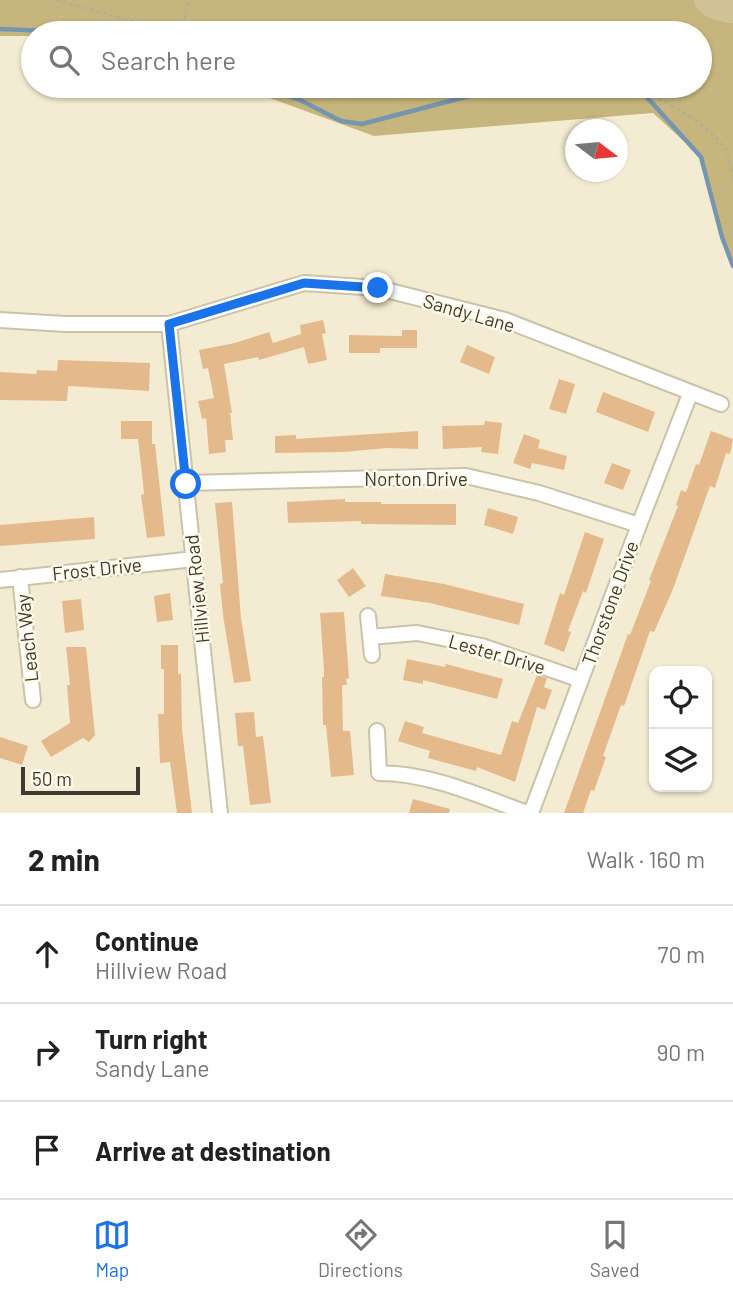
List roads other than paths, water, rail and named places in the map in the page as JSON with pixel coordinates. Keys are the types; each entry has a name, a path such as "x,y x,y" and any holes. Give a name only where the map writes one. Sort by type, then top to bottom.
{"street":[{"name":"Sandy Lane","path":"0,320 65,324 169,324 304,283 378,288 505,320 721,404"},
{"name":"Hillview Road","path":"169,324 220,813"},
{"name":"Thorstone Drive","path":"529,813 690,394"},
{"name":"Norton Drive","path":"186,484 466,476 539,493 639,525"},
{"name":"Frost Drive","path":"0,580 194,559"},
{"name":"Leach Way","path":"20,578 33,699"},
{"path":"368,616 372,655"},
{"name":"Lester Drive","path":"370,637 417,634 482,646 581,680"},
{"path":"377,731 379,773 397,773 455,787 529,813"}],"waterway":[{"path":"0,29 21,30"},
{"path":"294,98 341,121 362,124 462,98"},
{"path":"648,98 701,157 722,237 733,266"}]}
